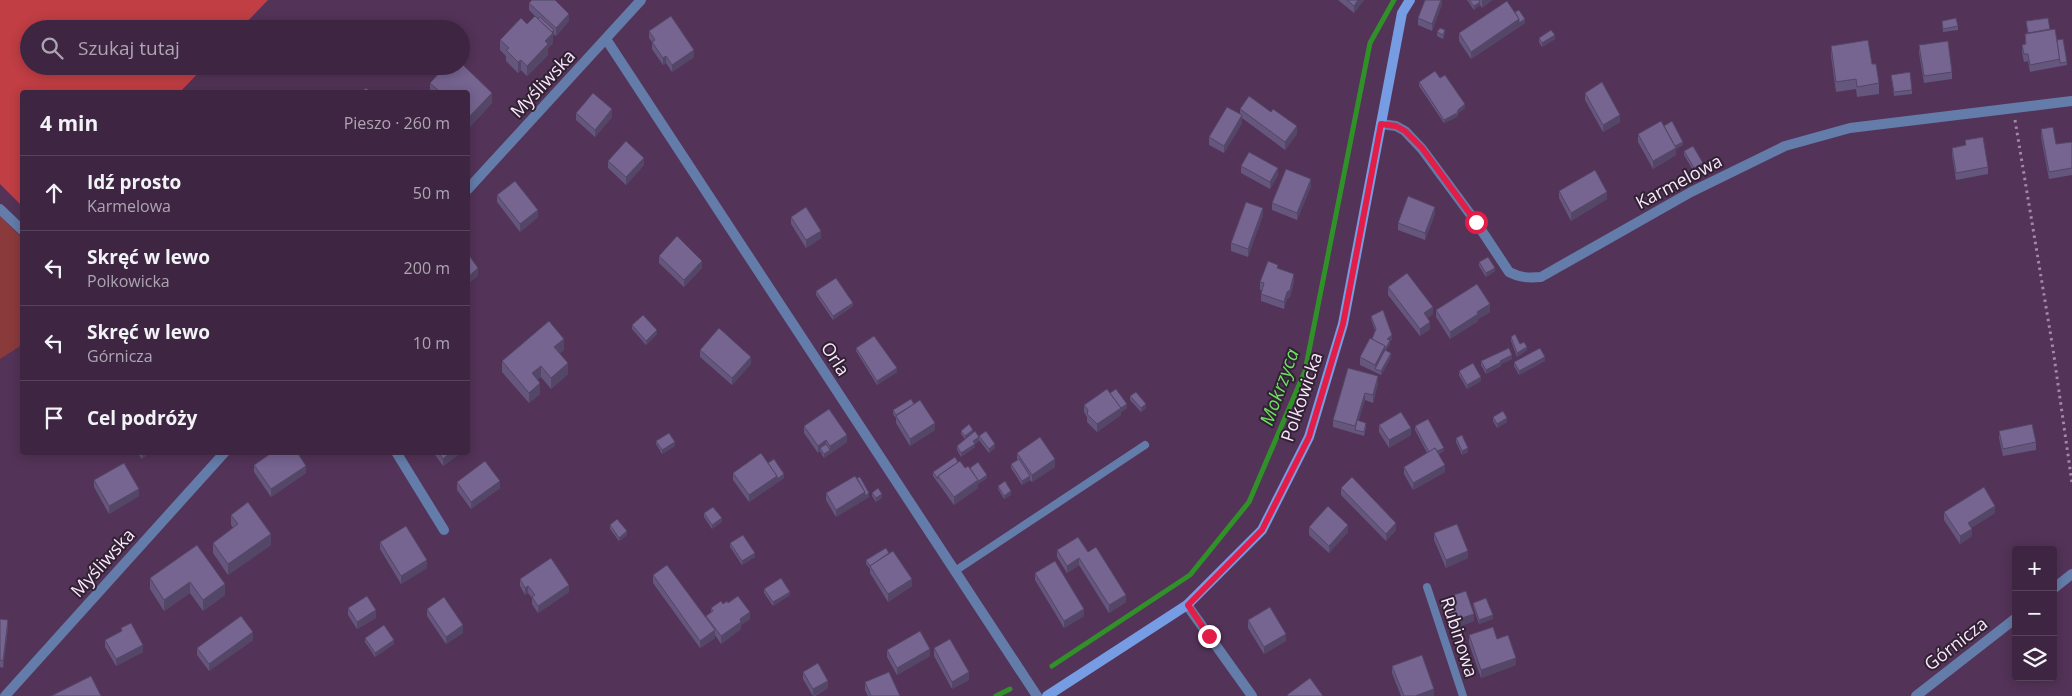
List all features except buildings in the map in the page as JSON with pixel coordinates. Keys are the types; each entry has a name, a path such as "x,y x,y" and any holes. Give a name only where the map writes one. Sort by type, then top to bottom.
{"street":[{"name":"Myśliwska","path":"470,187 642,0"},
{"name":"Polkowicka","path":"1047,696 1188,605 1262,530 1309,437 1343,324 1402,14 1410,0"},
{"name":"Orla","path":"606,39 1037,696"},
{"name":"Karmelowa","path":"1381,124 1396,126 1405,131 1422,148 1510,272 1518,277 1529,278 1541,276 1691,192 1786,146 1850,128 2072,101"},
{"path":"0,209 20,228"},
{"name":"Myśliwska","path":"5,696 222,455"},
{"path":"398,455 444,530"},
{"path":"2057,586 2072,574"},
{"path":"1188,605 1252,696"},
{"name":"Górnicza","path":"1916,696 2012,621"}],"lane":[{"path":"956,571 1145,445"},
{"name":"Rubinowa","path":"1427,587 1463,696"}],"path":[{"path":"2013,107 2051,339 2072,483"}],"shaded area":[{"path":"0,0 268,0 249,20 20,20 20,75 196,75 182,90 20,90 20,204 0,184"},
{"path":"0,216 20,236 20,346 0,359"}],"waterway":[{"name":"Mokrzyca","path":"1052,666 1190,575 1249,502 1305,371 1370,43 1394,0"},
{"name":"Mokrzyca","path":"996,696 1010,689"}],"route":[{"path":"1209,636 1188,605 1262,530 1309,437 1343,324 1381,124 1396,126 1405,131 1422,148 1476,222"}]}
